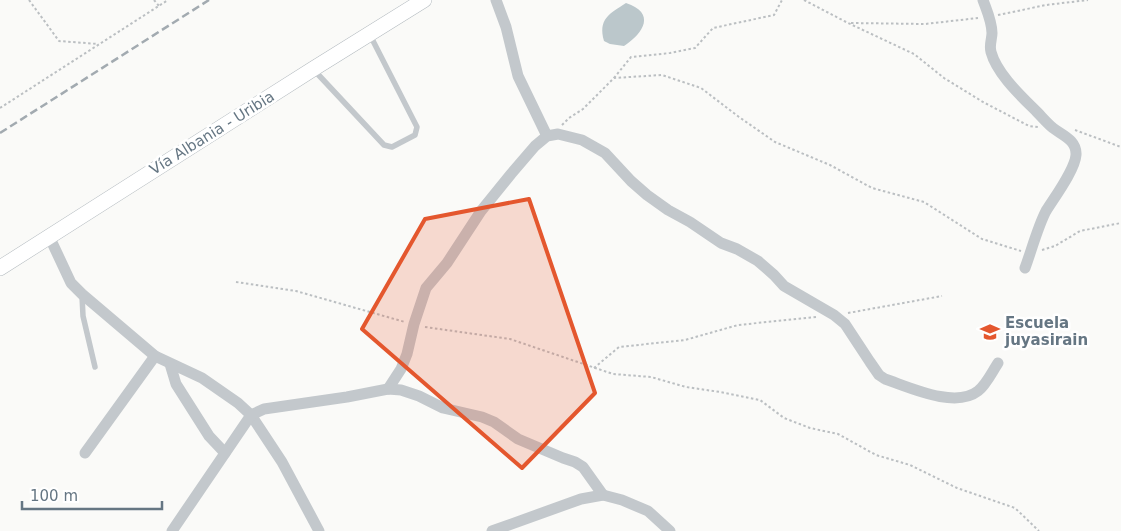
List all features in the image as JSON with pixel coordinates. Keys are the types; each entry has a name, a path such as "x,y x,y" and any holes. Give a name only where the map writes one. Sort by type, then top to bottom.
{"main road":[{"name":"Vía Albania - Uribia","path":"0,268 312,69 424,0"}],"street":[{"path":"496,0 506,26 518,76 553,135"},
{"path":"984,0 992,35 991,51 1006,79 1053,128 1074,145 1077,152 1076,158 1058,192 1045,212 1025,268"},
{"path":"388,388 401,369 426,288 447,263 481,211 529,153 553,135 582,140 605,152 631,181 668,210 721,243 737,249 758,261 784,286 834,315 845,324 879,375 933,394 950,398 968,397 980,389 998,363"},
{"path":"49,236 71,283 82,294 155,356 202,378 238,403 251,415 282,462 319,531"},
{"path":"85,453 155,356"},
{"path":"170,364 176,384 209,436 225,453"},
{"path":"172,531 251,415 264,410 348,397 388,388 419,396 443,408 482,417 494,422 518,439 575,462 583,467 603,496"},
{"path":"492,531 580,499 603,496 622,500 648,511 670,531"}],"lane":[{"path":"312,69 384,145 392,147 415,135 417,127 370,34"},
{"path":"82,294 83,316 95,367"}],"path":[{"path":"29,0 59,41 99,44"},
{"path":"154,0 160,6"},
{"path":"0,108 168,0"},
{"path":"553,135 562,124 583,109 614,78 631,57 695,48 713,28 774,15 782,0"},
{"path":"804,0 848,24 914,54 944,78 983,102 1029,126 1076,130 1121,147"},
{"path":"848,24 925,24 989,17 1046,5 1088,0"},
{"path":"614,78 662,75 701,88 776,142 830,165 872,188 924,202 982,239 1030,254 1055,246 1080,231 1121,223"},
{"path":"236,282 296,291 429,328 510,339 613,374 650,377 686,387 760,400 784,418 810,428 838,434 876,455 910,465 957,488 1015,508 1039,531"},
{"path":"594,368 619,347 686,340 738,325 834,315 942,296"}],"highlighted area":[{"path":"529,199 595,393 522,468 362,329 425,219"}],"shaded area":[{"path":"626,3 641,12 644,23 637,35 624,46 610,44 604,41 604,22 610,14"}],"railway":[{"path":"0,133 209,0"}],"place":[{"name":"Escuela juyasirain","path":"990,332"}]}
